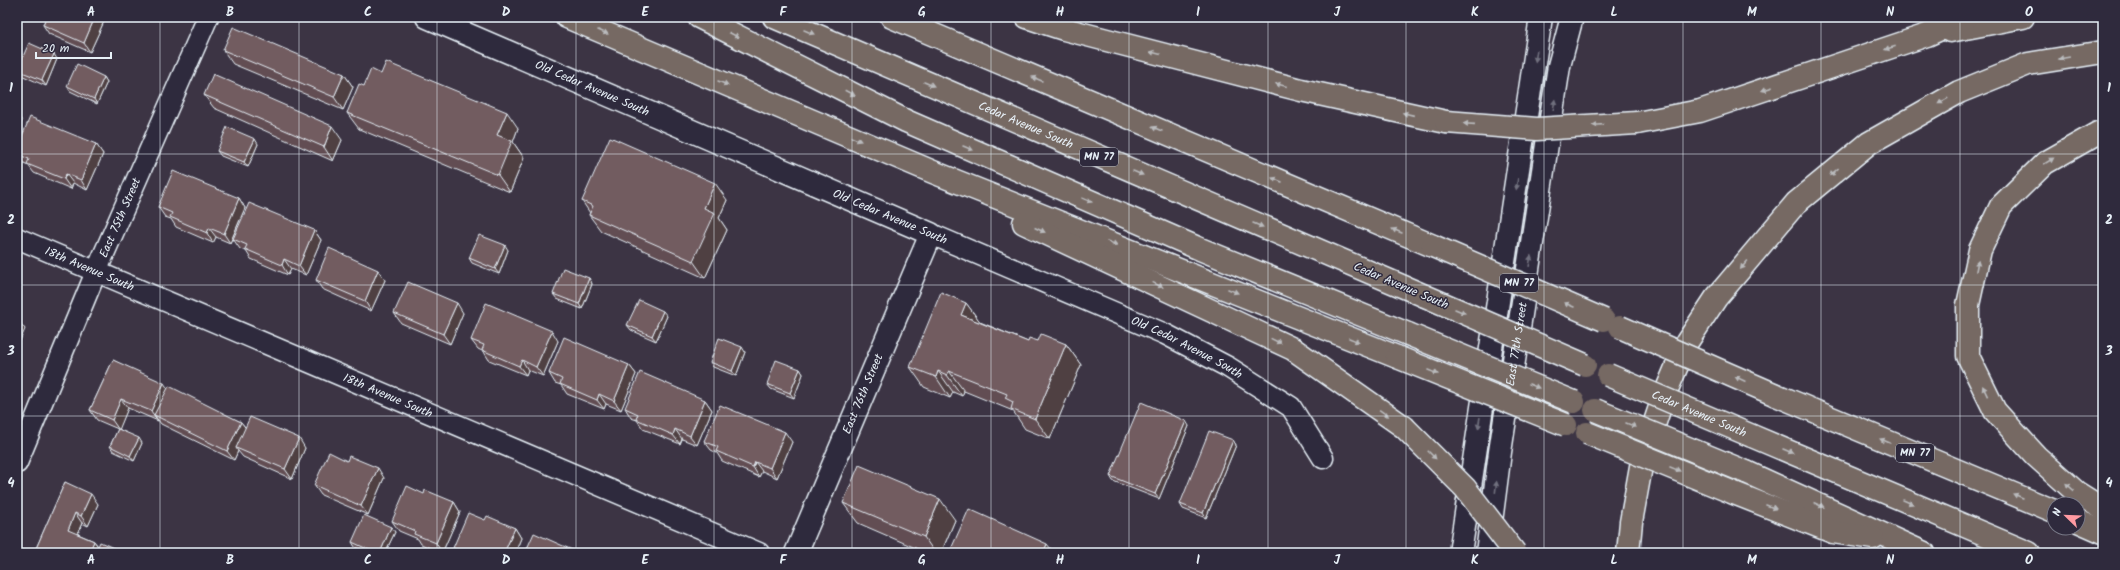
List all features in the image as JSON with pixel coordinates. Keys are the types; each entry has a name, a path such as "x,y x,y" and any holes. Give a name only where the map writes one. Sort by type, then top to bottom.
{"highway":[{"path":"567,17 933,172 1734,493 1833,532 1902,543"},
{"path":"699,17 906,121 1200,249 1746,472 1924,553"},
{"name":"Cedar Avenue South","path":"774,17 1608,375 2029,553"},
{"name":"MN 77","path":"892,17 1433,246 1776,395 2046,508"},
{"path":"1027,17 1064,29 1301,90 1446,122 1537,129 1637,123 1700,111 1927,35 1967,17"},
{"path":"1927,35 2023,17"},
{"path":"1628,553 1631,522 1642,461 1662,401 1687,342 1716,298 1796,203 1869,143 1960,92 2028,64 2103,52"},
{"path":"2103,133 2098,134 2045,163 2002,206 1980,250 1968,305 1968,356 1995,411 2036,456 2076,492 2103,509"},
{"path":"933,172 979,202 1293,349 1404,427 1465,488 1515,553"},
{"path":"2086,525 2103,532"}],"street":[{"name":"East 75th Street","path":"17,463 96,272 208,17"},
{"name":"Old Cedar Avenue South","path":"427,17 1165,334 1228,367 1291,407 1323,458"},
{"name":"East 77th Street","path":"1460,553 1541,17"},
{"name":"East 77th Street","path":"1487,553 1500,452 1559,66 1572,17"},
{"name":"East 76th Street","path":"796,553 931,234"},
{"name":"18th Avenue South","path":"17,238 760,553"}],"building":[{"path":"46,17 95,17 84,43 43,25"},
{"path":"233,27 344,74 334,97 223,50"},
{"path":"29,43 54,54 42,80 17,70"},
{"path":"386,62 507,112 497,135 512,141 498,175 347,113 359,84 364,86 371,69 381,74"},
{"path":"77,64 104,77 94,99 67,86"},
{"path":"213,74 332,126 324,147 204,95"},
{"path":"30,117 96,144 81,180 66,174 64,179 27,164 29,159 17,154 17,148"},
{"path":"227,127 255,139 244,162 217,151"},
{"path":"610,137 715,183 704,208 715,213 693,261 589,215 593,206 582,201"},
{"path":"173,171 239,198 224,234 209,228 207,233 170,217 172,213 158,207"},
{"path":"249,203 314,230 299,266 284,259 282,265 245,249 247,245 233,239"},
{"path":"479,235 505,245 495,269 469,258"},
{"path":"329,248 378,270 365,301 316,280"},
{"path":"563,268 589,278 579,304 553,294"},
{"path":"408,282 457,303 443,334 394,313"},
{"path":"941,292 966,303 961,315 1028,342 1029,338 1038,341 1041,334 1066,344 1035,419 1011,409 1013,402 1005,398 1007,394 949,371 947,375 938,371 936,377 910,367"},
{"path":"639,300 663,311 652,336 627,325"},
{"path":"486,303 552,331 536,367 522,360 519,366 482,350 484,345 471,340"},
{"path":"564,337 629,365 614,401 599,394 597,400 560,384 562,379 549,373"},
{"path":"719,338 742,347 732,371 710,362"},
{"path":"113,360 164,383 151,411 121,399 112,420 90,410"},
{"path":"776,360 800,369 790,393 767,384"},
{"path":"640,372 705,400 690,436 675,429 673,435 636,419 638,414 625,408"},
{"path":"169,386 241,422 227,451 154,415"},
{"path":"1141,402 1186,421 1155,494 1110,476"},
{"path":"720,405 785,432 770,468 755,462 753,467 716,451 718,447 704,441"},
{"path":"250,417 299,438 285,469 236,448"},
{"path":"118,429 139,438 130,456 110,446"},
{"path":"1209,431 1233,440 1203,513 1180,504"},
{"path":"329,452 347,461 349,456 378,468 361,506 314,485"},
{"path":"859,465 940,499 924,537 843,503"},
{"path":"65,482 91,494 81,516 75,513 68,530 94,541 89,553 34,553"},
{"path":"407,486 424,494 425,490 454,502 436,543 414,534 415,531 392,521"},
{"path":"969,509 1047,544 1043,553 960,553 951,549"},
{"path":"468,513 485,520 487,516 515,528 504,553 464,553 453,548"},
{"path":"364,515 391,527 380,553 376,553 352,542"},
{"path":"534,533 579,553 525,553"},
{"path":"100,542 125,553 95,553"}]}
